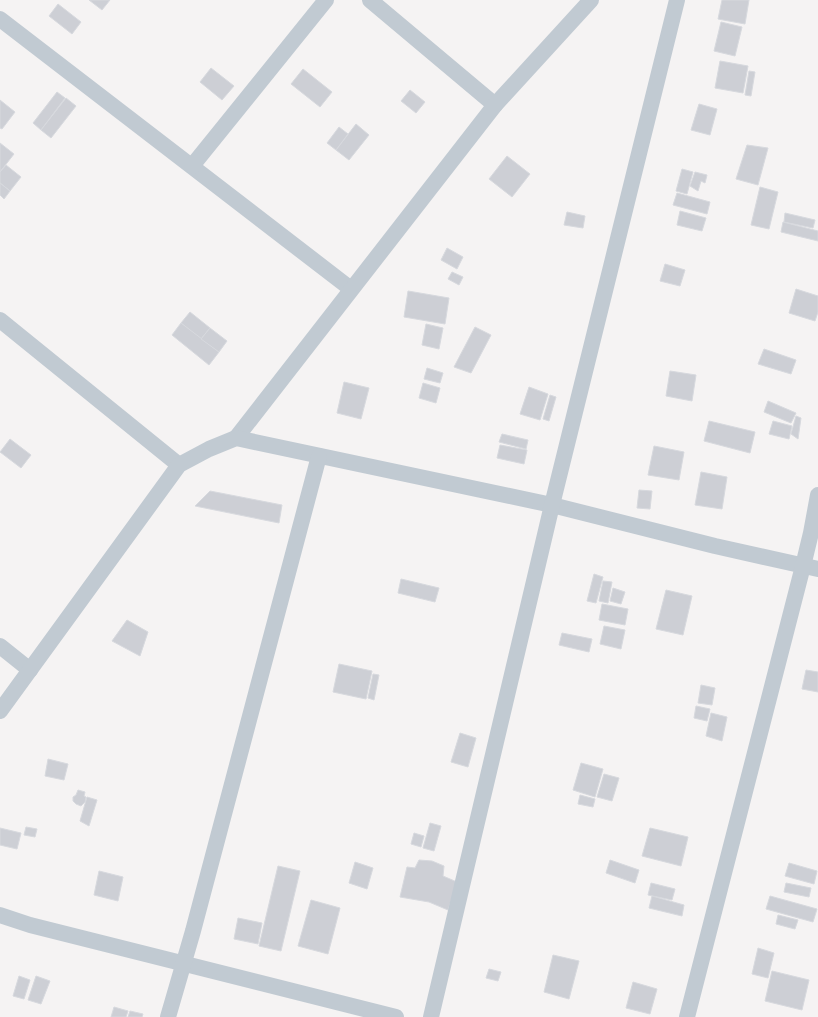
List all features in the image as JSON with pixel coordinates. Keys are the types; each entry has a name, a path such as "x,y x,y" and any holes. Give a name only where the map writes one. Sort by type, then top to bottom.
{"street":[{"path":"192,166 326,0"},
{"path":"370,0 495,105"},
{"path":"0,711 179,465 209,449 236,438 495,105 591,0"},
{"path":"431,1017 552,505 677,0"},
{"path":"0,19 351,289"},
{"path":"0,320 179,465"},
{"path":"236,438 552,505 715,546 810,567"},
{"path":"168,1017 320,456"},
{"path":"687,1017 810,567 811,534 818,495"},
{"path":"0,646 30,670"},
{"path":"0,915 396,1017"}],"building":[{"path":"89,0 110,0 102,10"},
{"path":"722,0 749,0 745,24 718,19"},
{"path":"58,4 81,22 72,34 49,16"},
{"path":"721,22 742,27 735,56 714,51"},
{"path":"720,61 748,66 743,93 715,88"},
{"path":"211,68 234,86 222,100 200,82"},
{"path":"303,69 332,92 320,107 291,84"},
{"path":"749,71 755,72 751,96 745,95"},
{"path":"410,90 425,102 416,113 401,101"},
{"path":"57,92 65,98 41,130 33,123"},
{"path":"66,98 76,106 51,138 41,130"},
{"path":"0,100 15,112 2,129 0,128"},
{"path":"699,104 717,109 710,135 691,130"},
{"path":"356,124 369,135 349,160 336,150"},
{"path":"339,127 348,134 336,150 327,143"},
{"path":"0,143 14,154 0,172"},
{"path":"747,145 768,148 758,185 736,179"},
{"path":"507,156 530,174 512,197 489,179"},
{"path":"6,165 21,177 10,191 0,183 0,172"},
{"path":"682,169 693,172 687,194 676,191"},
{"path":"695,172 707,175 705,183 701,181 698,191 690,186"},
{"path":"0,183 10,191 4,199 0,195"},
{"path":"760,187 778,192 769,229 751,225"},
{"path":"677,193 710,202 707,214 673,205"},
{"path":"680,211 706,218 702,231 677,225"},
{"path":"567,212 585,216 583,228 564,225"},
{"path":"785,213 815,220 813,228 784,222"},
{"path":"783,222 818,231 818,241 781,232"},
{"path":"447,248 463,257 457,269 441,260"},
{"path":"665,264 685,270 680,286 660,281"},
{"path":"452,272 463,277 459,285 448,279"},
{"path":"796,289 818,296 818,312 815,321 789,313"},
{"path":"408,291 449,298 445,324 404,317"},
{"path":"190,312 210,328 201,339 181,323"},
{"path":"181,323 219,352 209,365 172,335"},
{"path":"426,324 443,328 439,349 422,345"},
{"path":"475,327 491,335 471,373 454,367"},
{"path":"210,328 227,341 219,352 201,339"},
{"path":"764,349 796,360 791,374 758,364"},
{"path":"427,368 443,373 440,383 424,379"},
{"path":"670,371 696,375 692,401 666,396"},
{"path":"344,382 369,388 361,419 337,413"},
{"path":"423,383 440,388 436,403 419,398"},
{"path":"529,387 548,394 540,420 520,414"},
{"path":"550,395 556,397 549,421 543,419"},
{"path":"768,401 796,413 791,423 764,412"},
{"path":"796,416 801,418 798,439 791,434"},
{"path":"709,421 755,432 750,453 704,441"},
{"path":"773,421 792,426 789,439 769,434"},
{"path":"502,434 528,440 526,449 499,442"},
{"path":"10,439 31,455 21,468 0,452"},
{"path":"500,445 527,450 524,464 497,458"},
{"path":"654,446 684,452 679,480 648,475"},
{"path":"701,472 727,477 722,509 695,505"},
{"path":"639,490 652,491 650,509 637,508"},
{"path":"210,491 282,505 279,523 195,506"},
{"path":"594,574 603,577 596,603 587,601"},
{"path":"401,579 439,588 435,602 398,593"},
{"path":"603,581 612,582 608,603 599,601"},
{"path":"613,588 625,592 621,604 610,601"},
{"path":"666,590 692,596 683,635 656,629"},
{"path":"602,604 628,609 625,625 599,620"},
{"path":"127,620 148,632 140,656 112,641"},
{"path":"604,626 625,630 621,649 600,644"},
{"path":"562,633 592,639 589,652 559,645"},
{"path":"339,664 372,671 366,699 333,692"},
{"path":"806,670 818,672 818,692 802,689"},
{"path":"373,674 379,675 374,700 368,698"},
{"path":"701,685 715,688 712,705 698,703"},
{"path":"696,706 710,709 707,721 694,718"},
{"path":"711,713 727,717 722,741 706,736"},
{"path":"460,733 476,738 468,767 451,762"},
{"path":"48,759 68,764 64,780 45,776"},
{"path":"581,763 603,769 595,797 573,790"},
{"path":"604,774 619,778 612,801 597,797"},
{"path":"78,790 85,792 84,796 86,797 85,802 81,806 73,801 73,797"},
{"path":"580,795 595,799 593,807 578,804"},
{"path":"87,797 97,800 89,826 80,821"},
{"path":"430,823 441,826 434,851 423,848"},
{"path":"26,827 37,829 35,837 24,835"},
{"path":"0,828 21,833 17,849 0,845"},
{"path":"650,828 688,837 681,866 642,856"},
{"path":"414,833 424,836 421,847 411,844"},
{"path":"419,860 432,861 444,866 443,876 457,882 448,910 429,902 400,897 407,867 415,868"},
{"path":"610,860 639,870 635,883 606,873"},
{"path":"355,862 373,868 367,889 349,883"},
{"path":"789,863 817,871 814,884 785,876"},
{"path":"278,866 300,871 281,951 259,946"},
{"path":"99,871 123,877 118,901 94,895"},
{"path":"651,883 675,889 672,900 648,895"},
{"path":"786,883 811,888 809,897 784,892"},
{"path":"652,896 684,905 682,916 649,908"},
{"path":"770,896 817,909 813,922 766,909"},
{"path":"311,900 340,908 328,954 298,946"},
{"path":"778,915 798,920 795,929 776,924"},
{"path":"238,918 262,923 258,944 234,939"},
{"path":"758,948 774,953 768,978 752,974"},
{"path":"553,955 579,961 569,999 544,992"},
{"path":"489,969 501,972 498,981 486,978"},
{"path":"772,971 809,980 802,1010 765,1001"},
{"path":"19,976 30,980 24,999 13,996"},
{"path":"36,976 50,981 41,1004 28,1000"},
{"path":"633,982 657,989 650,1014 626,1008"},
{"path":"114,1007 128,1011 126,1017 111,1017"},
{"path":"130,1011 143,1014 142,1017 128,1017"}]}
